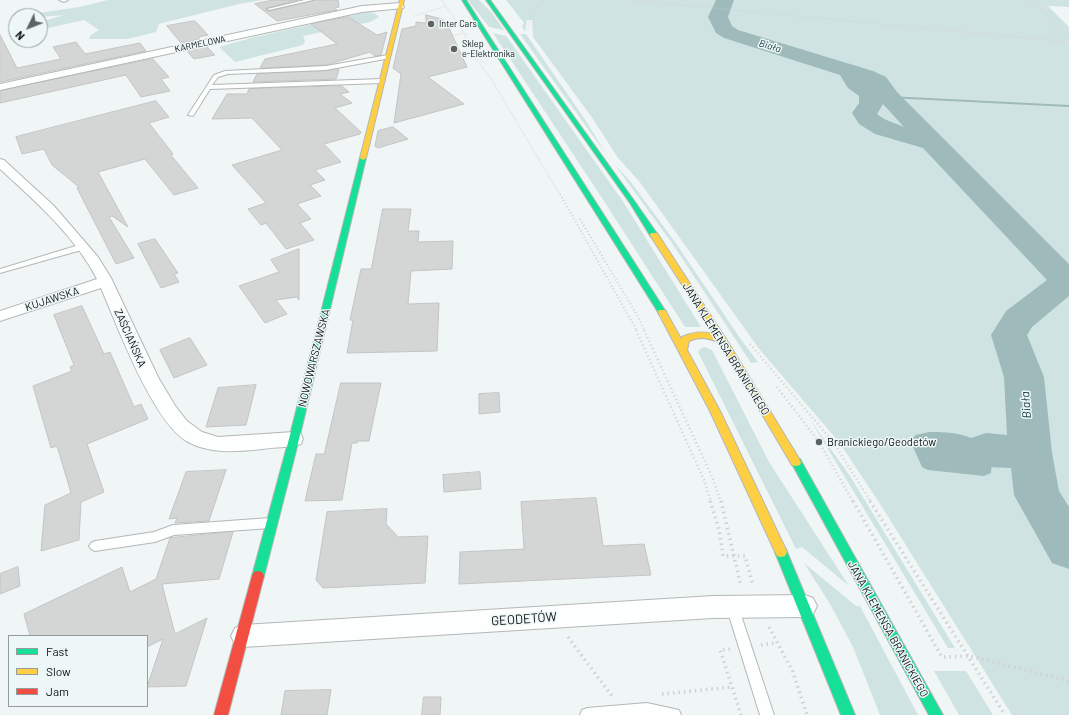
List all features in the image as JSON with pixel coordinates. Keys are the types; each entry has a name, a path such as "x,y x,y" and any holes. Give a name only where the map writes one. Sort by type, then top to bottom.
{"main road":[{"path":"464,0 663,313 683,349 708,396 805,606 848,715"},
{"name":"JANA KLEMENSA BRANICKIEGO","path":"488,0 633,203 722,341 791,453 936,715"},
{"name":"NOWOWARSZAWSKA","path":"221,715 294,439 401,3"},
{"path":"683,349 685,339 696,334 710,335 722,341"}],"street":[{"name":"KARMELOWA","path":"0,87 362,9 401,3"},
{"name":"ZAŚCIAŃSKA","path":"0,163 55,217 93,260 105,281 148,377 176,420 185,430 196,438 214,443 234,444 278,438 294,439"},
{"name":"KUJAWSKA","path":"0,316 105,281"},
{"name":"GEODETÓW","path":"243,636 740,606 805,606"}],"lane":[{"path":"269,8 311,0"},
{"path":"191,114 216,76 227,72 326,68 388,58"},
{"path":"208,87 382,82"},
{"path":"0,271 82,247"},
{"path":"94,546 155,537 173,530 272,522"},
{"path":"740,606 767,715"},
{"path":"588,715 646,710 674,715"}],"path":[{"path":"529,35 528,27 532,13 545,0"},
{"path":"630,0 1069,41"},
{"path":"1029,0 1036,4 1069,41"},
{"path":"410,17 446,6"},
{"path":"464,33 472,54 490,77 526,134 630,317 704,480 719,529 722,556 745,556 748,564"},
{"path":"406,46 464,33 469,36 472,48 494,76 506,95"},
{"path":"577,214 637,315 713,479 722,504 733,556 740,606"},
{"path":"749,342 832,442 1005,715"},
{"path":"772,382 785,396 819,442 942,657 969,656 1069,681"},
{"path":"566,635 615,698"},
{"path":"759,639 761,645"},
{"path":"776,643 793,672 807,715"},
{"path":"720,650 741,715"},
{"path":"656,695 732,687"}],"shaded area":[{"path":"108,0 263,0 239,4 159,24 156,32 127,39 89,39 91,35 99,30 84,20 48,28 48,20 64,15 48,16 48,12 79,7"},
{"path":"468,0 479,0 492,13 504,30 489,27"},
{"path":"506,0 1069,0 1069,7 1048,6 1069,27 1069,715 1012,715 882,507 839,442 760,350 639,181 618,158 593,119 533,37 532,20 527,20 525,32 522,26 524,23"},
{"path":"367,12 374,13 379,17 370,22 303,36 305,41 303,45 235,62 219,47 255,37"},
{"path":"493,33 506,36 622,200 701,327 685,327"},
{"path":"520,34 526,34 586,121 606,154"},
{"path":"615,165 630,181 675,242 758,362 751,363 672,243"},
{"path":"705,347 712,350 769,462 849,586 802,547 796,549 698,352 701,348"},
{"path":"811,421 850,476 955,648 948,648"},
{"path":"804,563 856,606 860,606 918,715 880,715 853,647 830,604"},
{"path":"934,671 966,671 993,715 959,715"}],"water":[{"path":"929,432 955,434 972,439 979,443 985,449 989,457 991,473 984,476 928,470 922,467 910,440 916,435"}],"building":[{"path":"273,0 298,0 267,8 266,10 269,11 314,0 338,0 339,7 335,8 337,10 277,21 255,4"},
{"path":"426,15 442,19 449,28 467,67 428,77 464,104 394,123 401,74 393,68 402,29 416,26 416,22 426,23"},
{"path":"348,17 377,35 387,32 381,55 375,56 370,52 326,65 260,68 265,59 337,44 311,24"},
{"path":"195,21 208,35 198,37 200,39 181,43 167,26"},
{"path":"0,35 17,68 61,59 53,47 76,42 85,54 140,43 146,51 0,82"},
{"path":"207,47 215,55 194,59 187,51"},
{"path":"153,59 169,77 161,79 170,91 141,97 126,75 0,103 0,91"},
{"path":"339,70 336,79 253,82 257,74"},
{"path":"342,86 349,92 340,94 352,103 335,108 361,132 360,134 324,144 341,162 315,170 325,180 310,185 321,196 297,204 311,219 300,223 314,240 286,249 266,223 261,225 248,209 266,203 232,165 282,150 252,118 212,119 227,94 247,94 249,89"},
{"path":"156,101 169,117 149,123 173,154 171,155 198,188 174,195 145,159 98,172 128,227 112,216 109,217 134,258 116,264 77,188 79,187 52,165 44,149 22,154 16,137"},
{"path":"393,127 408,139 378,148 375,146 378,131"},
{"path":"383,209 411,209 408,231 419,231 418,242 453,241 452,269 411,271 408,304 439,303 437,351 347,353 353,320 350,320 361,269 371,269"},
{"path":"155,239 178,273 174,274 179,282 161,288 138,244"},
{"path":"299,249 299,300 297,297 276,300 287,314 265,323 239,286 279,272 271,260"},
{"path":"82,306 104,354 110,352 134,407 141,404 148,419 87,444 104,492 81,502 79,540 41,551 45,505 71,493 57,446 51,448 33,386 72,371 70,367 74,365 54,315"},
{"path":"190,338 207,365 174,378 160,350"},
{"path":"341,383 381,383 369,441 357,441 357,443 352,443 342,500 305,501 316,454 324,454"},
{"path":"256,385 246,425 206,427 218,388"},
{"path":"499,393 500,412 479,414 479,394"},
{"path":"226,470 209,521 175,523 177,518 169,519 186,472"},
{"path":"480,472 481,489 444,492 443,475"},
{"path":"596,498 603,546 644,544 651,575 459,584 460,552 524,549 521,502"},
{"path":"387,509 386,524 398,537 428,536 425,583 323,588 316,580 327,512"},
{"path":"233,532 219,579 162,584 175,634 207,618 186,686 148,687 163,639 148,646 148,635 30,635 24,614 122,567 130,592 156,579 170,538"},
{"path":"18,567 20,586 0,594 0,574"},
{"path":"331,690 327,715 281,715 285,691"},
{"path":"424,697 441,697 440,715 422,715"}],"waterway":[{"name":"Biała","path":"725,0 718,17 723,29 731,34 865,76 878,82 889,97 1069,283"},
{"name":"Biała","path":"849,71 856,83 871,93 871,104 864,113 868,119 875,124 894,132 932,142"},
{"path":"889,97 1069,106"},
{"name":"Biała","path":"1030,453 1024,377 1009,335 1019,319 1067,281"},
{"path":"986,450 1030,453"},
{"name":"Biała","path":"1030,453 1037,495 1069,548"}],"traffic: fast":[{"path":"464,0 662,312"},
{"path":"488,0 633,203 654,235"},
{"path":"258,576 294,439 363,158"},
{"path":"796,462 936,715"},
{"path":"781,552 848,715"}],"traffic: slow":[{"path":"363,158 402,0"},
{"path":"654,235 723,341 796,462"},
{"path":"662,312 715,411 781,552"},
{"path":"683,349 685,339 695,335 709,335 723,341"}],"traffic: jam":[{"path":"221,715 258,576"}],"place":[{"name":"Inter Cars","path":"431,24"},
{"name":"Sklep e-Elektronika","path":"454,49"},
{"name":"Branickiego/Geodetów","path":"819,442"}]}
